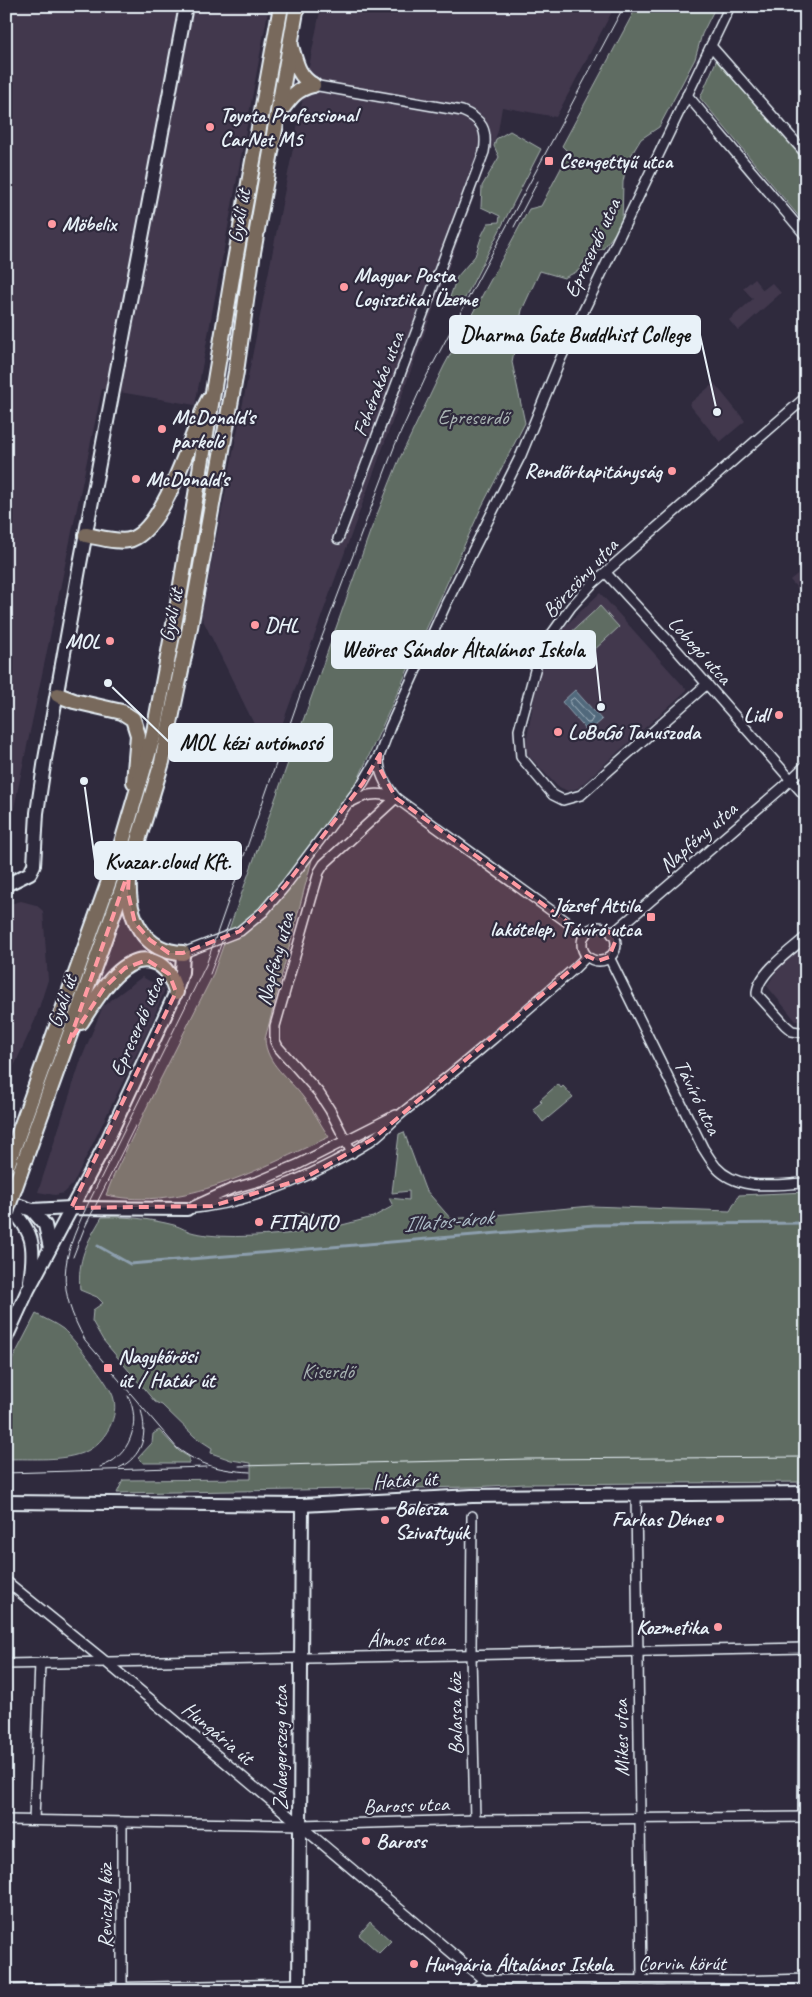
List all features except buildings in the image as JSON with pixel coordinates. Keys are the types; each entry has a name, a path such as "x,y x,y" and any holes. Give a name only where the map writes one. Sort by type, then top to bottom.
{"main road":[{"name":"Gyáli út","path":"7,1168 92,932 136,798 161,701 234,266 281,6"},
{"name":"Gyáli út","path":"6,1212 69,1042 129,870 162,762 190,627 236,372 252,258 297,6"},
{"path":"290,45 299,74 313,85"},
{"path":"277,117 296,92 303,87 313,85"},
{"path":"86,535 118,540 132,539 150,524 182,466 201,413 215,387"},
{"path":"58,695 74,701 122,712 133,719 138,735 134,783 136,798"},
{"path":"129,870 130,904 139,930 169,953 183,953"},
{"path":"69,1042 107,984 125,968 136,962 147,960 163,968 172,980 176,992"}],"street":[{"path":"6,885 30,873 34,865 37,813 45,760 186,6"},
{"name":"Epreserdő utca","path":"28,1290 124,1105 176,992 182,972 183,953 240,931 255,920 285,886 363,784 380,754 390,727 446,604 521,454 560,360 730,6"},
{"path":"711,46 806,154"},
{"name":"Fehérakác utca","path":"313,85 462,111 476,118 483,127 486,136 484,152 338,538"},
{"path":"687,95 806,236"},
{"name":"Börzsöny utca","path":"707,684 581,795 563,800 553,795 521,757 519,730 533,684 538,659 546,642 571,607 618,560 806,397"},
{"name":"Lobogó utca","path":"606,574 707,684 806,797"},
{"name":"Epreserdő utca","path":"380,754 379,767 381,774 387,788 396,798 585,935"},
{"name":"Napfény utca","path":"612,934 806,765"},
{"name":"Epreserdő utca","path":"346,805 359,797 373,794 385,794 396,798"},
{"name":"Napfény utca","path":"352,1153 319,1093 278,1047 275,1041 275,1026 319,872 324,864 396,798"},
{"path":"599,928 606,929 612,934 615,946 609,957 598,961 587,956 582,944 585,935 592,929 599,928"},
{"path":"806,937 763,977 756,990 757,994 785,1026 792,1032 806,1034"},
{"path":"187,1209 231,1189 259,1181 297,1165 406,1109 426,1096 480,1051 576,968 587,956"},
{"name":"Távíró utca","path":"609,957 703,1148 717,1169 733,1180 744,1183 761,1185 806,1183"},
{"path":"6,1202 32,1210 71,1208 187,1209 227,1204 263,1194 303,1178 352,1153 373,1139 406,1109"},
{"path":"6,1202 22,1221 32,1241 34,1257 28,1290 6,1338"},
{"path":"32,1210 45,1225 50,1248"},
{"name":"Határ út","path":"6,1502 302,1505 472,1496 806,1493"},
{"name":"Mikes utca","path":"636,1495 642,1980"},
{"name":"Zalaegerszeg utca","path":"299,1987 302,1505"},
{"path":"804,1817 805,1512"},
{"name":"Balassa köz","path":"472,1516 471,1655 476,1820"},
{"name":"Hungária út","path":"6,1581 106,1662 497,1991"},
{"name":"Álmos utca","path":"6,1664 805,1648"},
{"path":"34,1820 40,1663"},
{"name":"Baross utca","path":"6,1820 300,1825 476,1820 804,1817"},
{"name":"Reviczky köz","path":"122,1822 122,1989"},
{"name":"Corvin körút","path":"484,1980 742,1981 806,1979"},
{"path":"472,1991 484,1980"},
{"path":"732,1991 742,1981"},
{"path":"6,1990 299,1987"}],"highlighted area":[{"path":"380,754 379,767 396,798 584,934 603,928 612,934 615,942 609,957 598,961 587,956 373,1139 303,1179 212,1206 71,1208 176,992 169,974 147,960 125,968 104,988 69,1042 129,870 128,893 135,923 150,940 169,953 183,953 240,931 285,886 363,783"}],"shaded area":[{"path":"6,6 269,6 195,405 102,389 11,822 6,818"},
{"path":"321,6 615,6 556,117 502,107 498,131 279,733 256,728 201,616"},
{"path":"754,279 763,290 772,283 781,293 738,331 729,320 753,299 743,288"},
{"path":"714,383 745,421 720,442 689,404"},
{"path":"806,567 806,598 790,580"},
{"path":"600,593 687,690 578,788 568,791 557,786 528,755 526,744 543,647 552,644 561,630"},
{"path":"21,901 36,905 43,911 48,980 35,1020 6,1084 6,905"},
{"path":"806,937 806,1020 796,1021 767,986 789,952"},
{"path":"142,977 165,989 152,1022 73,1184 64,1193 55,1195 38,1192 81,1060 103,1006"}],"green space":[{"name":"Epreserdő","path":"637,6 716,6 702,34 695,59 659,127 641,139 627,162 623,182 622,224 603,249 591,251 578,271 564,278 540,271 522,310 512,362 525,423 482,506 357,782 319,833 265,1039 269,1056 307,1102 329,1137 249,1173 193,1192 135,1199 106,1195 159,1082 212,977 370,532 399,460 444,366 529,209 541,206 569,153 562,146"},
{"path":"717,59 806,161 806,225 700,98"},
{"path":"510,131 541,149 463,302 454,301 450,297 457,277 475,256 488,223 499,222 500,216 481,207 482,186 499,157 494,146 496,139"},
{"path":"600,606 619,627 577,666 557,645"},
{"path":"558,1084 561,1088 563,1086 573,1097 543,1122 533,1109"},
{"name":"Kiserdő","path":"404,1132 425,1189 451,1219 591,1206 730,1211 739,1195 806,1192 806,1482 525,1484 473,1487 117,1493 123,1480 251,1479 251,1463 231,1460 211,1453 212,1448 195,1437 162,1405 155,1402 103,1340 92,1321 93,1310 103,1303 97,1297 80,1290 79,1279 84,1252 102,1217 147,1220 174,1225 195,1233 235,1237 306,1232 301,1211 342,1225 373,1217 393,1206 389,1198 409,1200 409,1191 392,1193 399,1134"},
{"path":"36,1314 63,1329 83,1351 113,1396 115,1404 113,1420 100,1441 87,1451 68,1457 8,1459 6,1458 6,1372"},
{"path":"159,1430 179,1451 189,1457 189,1463 143,1463 138,1458 152,1443 153,1434"},
{"path":"370,1922 391,1941 379,1953 359,1935"}],"water":[{"path":"575,690 602,720 588,732 562,702"}],"waterway":[{"name":"Illatos-árok","path":"98,1246 130,1264 594,1225 806,1223"}],"tram line":[{"path":"250,1472 211,1466 194,1459 177,1448 85,1340 69,1304 65,1274 67,1259 86,1208 206,965 301,692 395,445 425,379 624,6"},
{"path":"514,227 538,181"},
{"path":"210,974 230,920"},
{"path":"73,1257 84,1229 135,1126"},
{"path":"100,1467 119,1456 130,1438 134,1417 128,1396"},
{"path":"119,1468 134,1457 142,1444 144,1428 141,1410"},
{"path":"239,1466 528,1459 806,1457"},
{"path":"6,1473 206,1467"}],"place":[{"name":"Toyota Professional CarNet M5","path":"210,127"},
{"name":"Csengettyű utca","path":"549,161"},
{"name":"Möbelix","path":"52,224"},
{"name":"Magyar Posta Logisztikai Üzeme","path":"344,287"},
{"name":"Dharma Gate Buddhist College","path":"717,412"},
{"name":"McDonald's parkoló","path":"162,429"},
{"name":"Rendőrkapitányság","path":"672,471"},
{"name":"McDonald's","path":"136,479"},
{"name":"DHL","path":"255,625"},
{"name":"MOL","path":"110,641"},
{"name":"MOL kézi autómosó","path":"108,683"},
{"name":"Weöres Sándor Általános Iskola","path":"601,707"},
{"name":"Lidl","path":"779,715"},
{"name":"LoBoGó Tanuszoda","path":"558,732"},
{"name":"Kvazar.cloud Kft.","path":"84,781"},
{"name":"József Attila lakótelep, Távíró utca","path":"651,917"},
{"name":"FITAUTO","path":"259,1222"},
{"name":"Nagykőrösi út / Határ út","path":"108,1368"},
{"name":"Farkas Dénes","path":"720,1519"},
{"name":"Bolesza Szivattyúk","path":"385,1520"},
{"name":"Kozmetika","path":"718,1627"},
{"name":"Baross","path":"366,1841"},
{"name":"Hungária Általános Iskola","path":"414,1964"}]}
